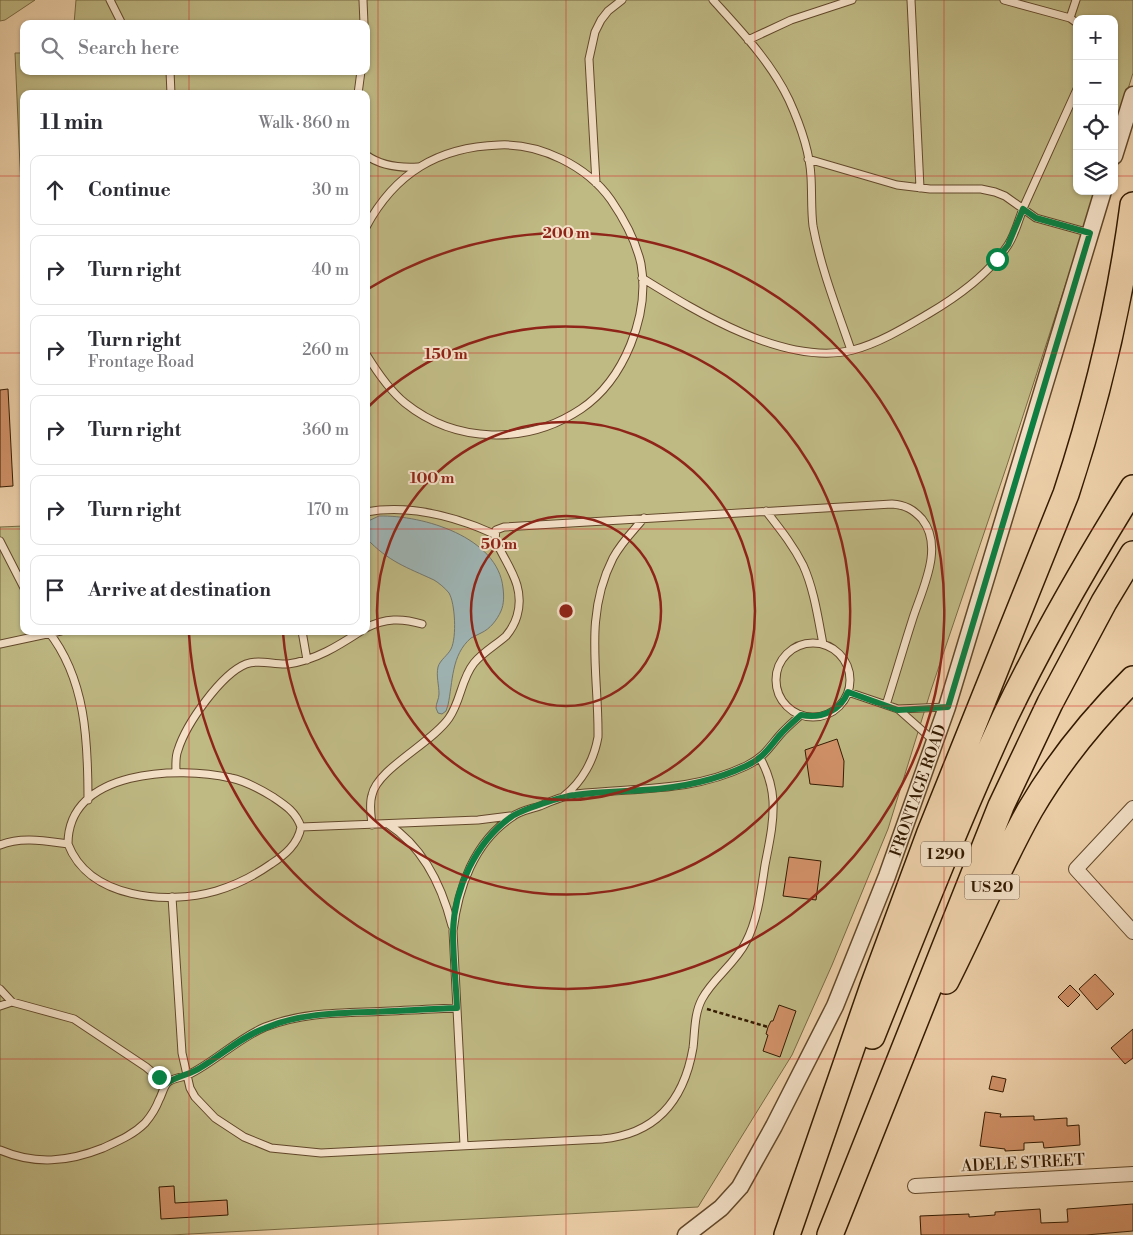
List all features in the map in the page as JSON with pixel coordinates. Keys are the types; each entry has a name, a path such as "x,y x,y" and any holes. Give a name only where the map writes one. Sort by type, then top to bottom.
{"highway":[{"path":"787,1235 873,986 929,835 1048,538 1078,458 1101,377 1118,302 1133,205"},
{"name":"I 290","path":"793,1235 967,802 1006,715 1054,621 1133,488"},
{"name":"I 290","path":"830,1235 1001,806 1054,695 1104,602 1133,554"},
{"name":"US 20","path":"880,1112 1031,810 1056,771 1084,733 1110,702 1133,679"}],"street":[{"path":"1116,150 1133,96"},
{"name":"FRONTAGE ROAD","path":"686,1235 721,1208 740,1187 774,1126 835,1006 887,876 948,707 1102,195"},
{"path":"1133,808 1076,869 1133,932"},
{"name":"ADELE STREET","path":"915,1186 1133,1174"}],"lane":[{"path":"110,0 120,20"},
{"path":"363,0 364,20"},
{"path":"596,183 590,59 592,45 601,20 608,11 622,0"},
{"path":"713,0 773,72 790,102 808,159 811,178 813,224 818,248 851,350"},
{"path":"748,40 791,20 852,0"},
{"path":"911,0 920,188"},
{"path":"1004,0 1073,20"},
{"path":"1070,18 1076,0"},
{"path":"170,75 172,90"},
{"path":"359,90 360,75"},
{"path":"642,278 710,318 774,344 823,354 851,350 882,339 936,309 981,275 1008,245 1073,98"},
{"path":"370,220 376,209 394,187 418,167 446,153 461,149 508,144 536,150 563,160 596,183 623,218 634,243 642,278 642,305 635,336 624,361 607,386 582,409 549,426 515,435 482,435 452,429 427,418 405,403 384,382 370,361"},
{"path":"370,157 388,165 408,168 418,167"},
{"path":"808,159 879,181 920,188 995,192 1005,196 1036,218 1090,233"},
{"path":"494,534 499,528 504,527 644,518 892,504 911,508 924,522 931,542 930,563 886,705"},
{"path":"370,511 388,509 429,513 456,519 494,534"},
{"path":"766,511 785,536 804,567 814,600 823,644"},
{"path":"562,797 574,788 596,751 598,737 594,632 600,590 614,556 644,518"},
{"path":"372,825 370,804 374,787 388,772 442,727 454,710 465,677 471,667 482,655 506,636 515,622 520,604 517,582 512,569 497,544 494,534"},
{"path":"0,541 20,580"},
{"path":"370,626 395,619 422,624"},
{"path":"0,644 37,635"},
{"path":"51,635 70,666 84,717 88,800"},
{"path":"303,635 307,660"},
{"path":"176,773 178,749 183,738 211,694 235,670 253,662 281,664 307,660 339,646 355,635"},
{"path":"807,643 823,644 835,650 845,661 850,675 848,692 841,704 826,714 817,716 801,715 789,708 779,696 776,673 782,659 793,648 807,643"},
{"path":"848,692 898,710 935,742"},
{"path":"898,710 948,707"},
{"path":"301,827 478,820 513,816 562,797 574,795 691,785 731,772 760,758 788,726 801,715"},
{"path":"172,898 182,1053 186,1076 195,1097 215,1118 244,1137 271,1148 321,1153 608,1138 625,1135 643,1128 656,1120 678,1094 686,1076 699,1006 716,979 745,944 757,911 770,836 773,801 768,774 760,758"},
{"path":"194,772 233,778 252,785 286,806 299,820 301,827 295,844 276,861 254,876 214,892 188,897 172,898 136,894 111,887 81,866 74,858 68,844 68,836 78,810 88,800 97,792 121,780 156,774 176,773 194,772"},
{"path":"453,931 461,889 477,854 497,828 513,816"},
{"path":"388,824 400,832 422,856 441,890 448,909 453,931 464,1145"},
{"path":"0,845 7,842 34,840 68,844"},
{"path":"0,989 12,1002 74,1019 146,1067 166,1084"},
{"path":"0,1006 12,1002"},
{"path":"0,1150 24,1158 56,1160 74,1158 124,1139 146,1122 170,1080 186,1076 200,1069 246,1036 292,1018 321,1014 457,1008"}],"path":[{"path":"699,1006 768,1027"}],"shaded area":[{"path":"0,0 35,0 5,20 0,21"},
{"path":"76,0 1133,0 1133,73 1118,121 1118,15 1073,15 1073,195 1095,195 1007,465 931,690 888,829 832,965 792,1055 698,1207 171,1235 0,1235 0,527 20,526 20,635 370,635 370,90 20,90 20,166 15,53 20,53 20,75 370,75 370,20 74,20"},
{"path":"379,516 397,517 436,525 456,533 473,543 488,555 498,570 503,588 501,611 490,627 471,638 464,645 456,661 448,705 446,711 442,714 438,713 436,708 439,694 437,670 453,644 454,620 451,598 449,593 434,580 390,558 374,546 370,542 370,520"}],"building":[{"path":"8,389 13,486 0,487 0,390"},
{"path":"837,739 844,761 843,787 810,784 805,750"},
{"path":"789,857 821,861 816,900 783,896"},
{"path":"1095,974 1114,994 1097,1010 1079,989"},
{"path":"1070,985 1080,995 1068,1007 1058,997"},
{"path":"779,1005 796,1011 780,1057 763,1051 768,1035 766,1034 768,1027 771,1021 773,1021"},
{"path":"1133,1029 1133,1058 1125,1064 1111,1048"},
{"path":"992,1076 1006,1079 1003,1092 989,1089"},
{"path":"985,1112 1001,1114 1000,1117 1034,1116 1034,1120 1067,1118 1067,1126 1079,1125 1080,1145 1044,1148 1043,1142 1024,1143 1024,1150 1005,1151 1005,1149 980,1146"},
{"path":"174,1186 175,1203 227,1200 228,1215 161,1219 159,1187"},
{"path":"1133,1204 1133,1231 1086,1235 921,1235 920,1216 969,1214 969,1217 995,1215 995,1212 1040,1209 1041,1223 1068,1222 1067,1209"}],"route":[{"path":"159,1077 166,1084 170,1080 186,1076 200,1069 246,1036 292,1018 321,1014 457,1008 453,931 461,889 477,854 497,828 513,816 562,797 691,785 731,772 748,765 765,754 788,726 801,715 817,716 835,710 848,692 898,710 948,707 1090,233 1036,218 1023,209 1008,245 997,259"}]}
